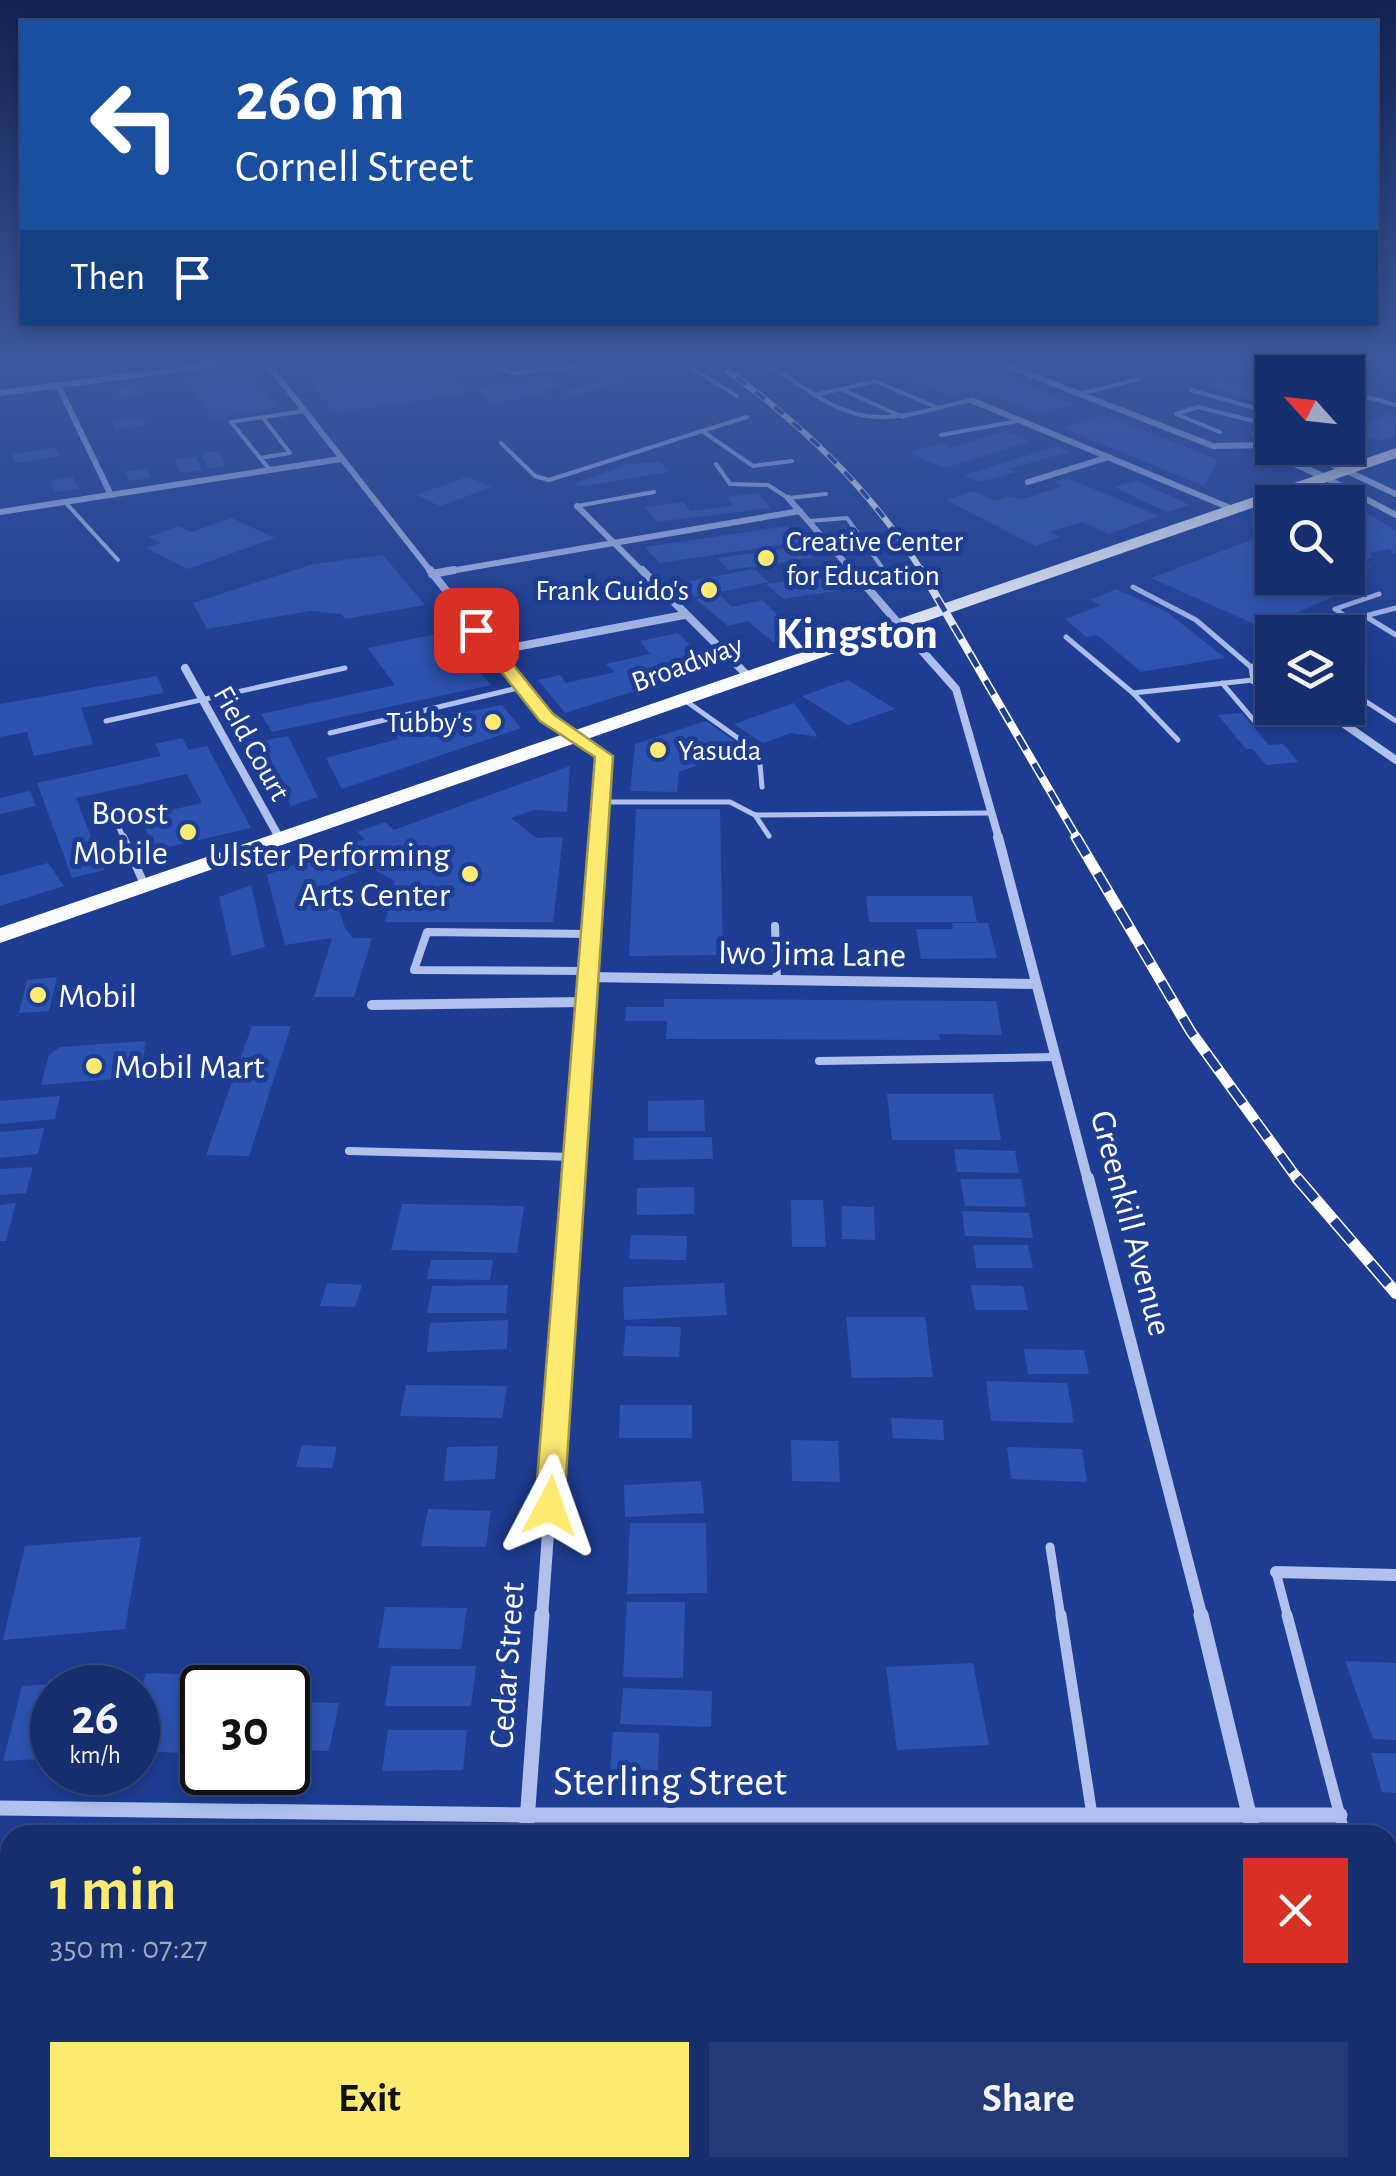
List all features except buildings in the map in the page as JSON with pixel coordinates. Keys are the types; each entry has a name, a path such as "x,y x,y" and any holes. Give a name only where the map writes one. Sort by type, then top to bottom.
{"highway":[{"name":"Broadway","path":"0,936 1366,465"}],"street":[{"path":"96,465 111,495"},
{"path":"0,512 309,465"},
{"path":"345,465 546,718 575,737"},
{"path":"1028,482 1083,465"},
{"path":"1130,465 1235,510"},
{"path":"1304,465 1396,515"},
{"path":"1331,465 1396,494"},
{"name":"Greenkill Avenue","path":"788,498 956,689 1190,1569 1251,1825"},
{"path":"577,506 748,676"},
{"path":"432,574 610,540 800,511"},
{"path":"494,651 684,615"},
{"name":"Field Court","path":"185,668 280,840"},
{"path":"1346,725 1394,758"},
{"name":"Cedar Street","path":"527,1825 602,802 604,756 575,737"},
{"name":"Iwo Jima Lane","path":"588,974 1036,984"},
{"path":"372,1005 586,1002"},
{"path":"1276,1572 1396,1575"},
{"name":"Sterling Street","path":"0,1808 528,1815 1340,1815"}],"lane":[{"path":"265,465 270,470"},
{"path":"523,465 535,476 550,480 598,465"},
{"path":"716,465 730,484 768,485 788,498 826,494"},
{"path":"577,506 654,492"},
{"path":"65,502 118,560"},
{"path":"810,521 847,518 890,578 860,580"},
{"path":"1133,587 1196,620 1252,667 1253,680 1133,693"},
{"path":"1344,615 1335,609 1379,594"},
{"path":"1365,616 1396,608"},
{"path":"1365,616 1396,635"},
{"path":"1066,637 1133,693 1178,740"},
{"path":"106,720 345,668"},
{"path":"1222,683 1255,722"},
{"path":"330,733 522,687"},
{"path":"683,699 759,752 762,786"},
{"path":"1365,701 1396,721"},
{"path":"602,802 730,802 755,815 991,814"},
{"path":"110,808 145,886"},
{"path":"755,815 769,836"},
{"path":"775,926 777,980"},
{"path":"588,974 414,970 427,932 591,934"},
{"path":"818,1061 1055,1057"},
{"path":"350,1151 574,1158"},
{"path":"1050,1546 1092,1815"},
{"path":"1276,1572 1342,1825"}],"railway":[{"path":"837,465 880,512 921,570"},
{"path":"921,570 1078,839"},
{"path":"1076,837 1191,1032 1299,1181"},
{"path":"1297,1178 1396,1293"}],"place":[{"name":"Creative Center for Education","path":"766,558"},
{"name":"Frank Guido's","path":"709,590"},
{"name":"Tubby's","path":"493,722"},
{"name":"Yasuda","path":"658,750"},
{"name":"Boost Mobile","path":"188,832"},
{"name":"Ulster Performing Arts Center","path":"470,874"},
{"name":"Mobil","path":"38,995"},
{"name":"Mobil Mart","path":"94,1066"}],"district":[{"name":"Kingston","path":"857,632"}],"route":[{"path":"476,630 546,718 604,756 550,1506"}]}
